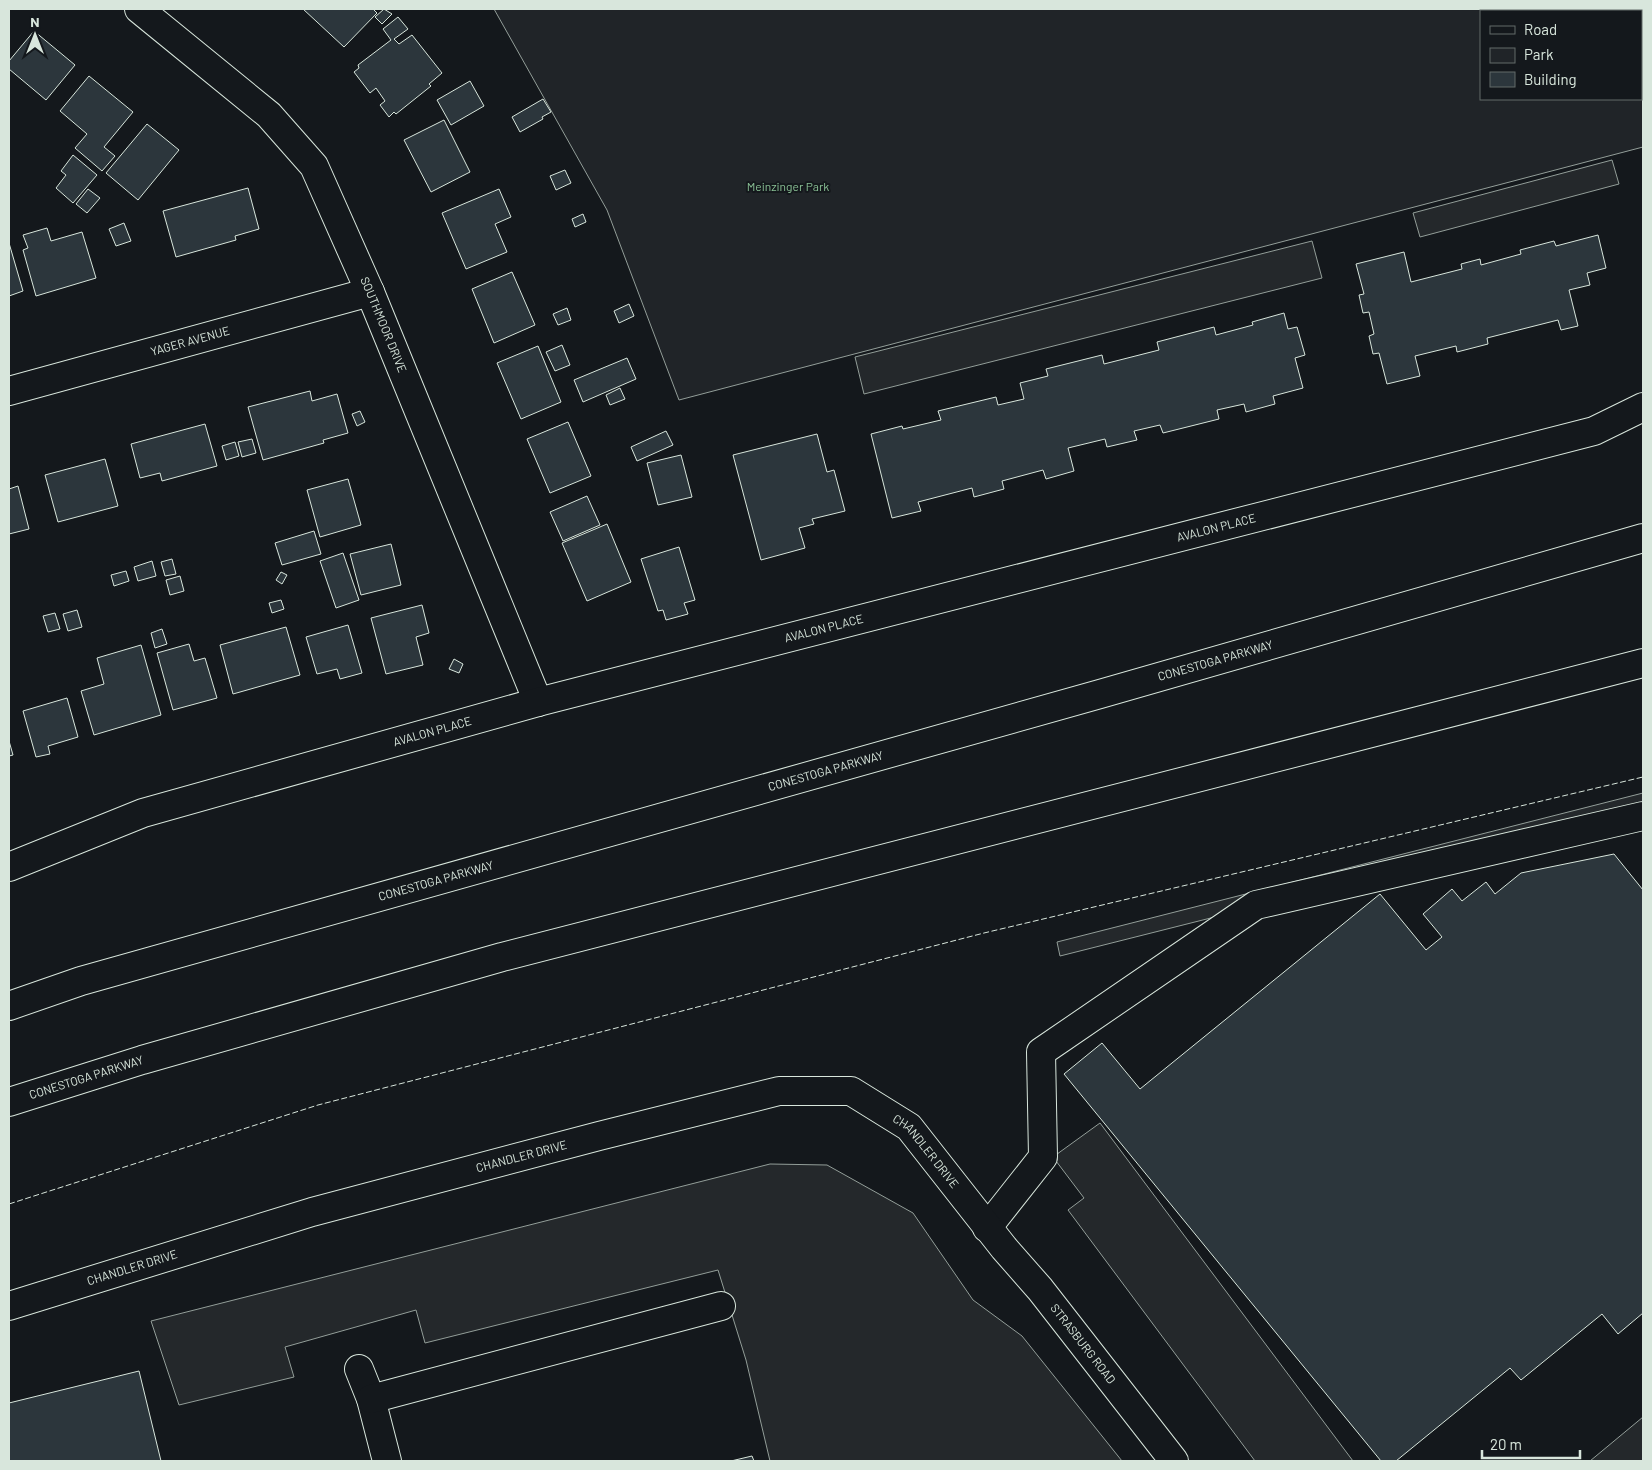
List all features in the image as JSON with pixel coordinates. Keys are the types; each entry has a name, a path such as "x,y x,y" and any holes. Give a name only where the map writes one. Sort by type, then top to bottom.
{"main road":[{"name":"SOUTHMOOR DRIVE","path":"140,9 269,115 314,166 370,292 538,702"},
{"name":"YAGER AVENUE","path":"9,391 370,292"},
{"name":"AVALON PLACE","path":"9,867 143,813 538,702 1594,431 1643,407"},
{"name":"CONESTOGA PARKWAY","path":"9,1006 81,981 1090,697 1643,538"},
{"name":"CONESTOGA PARKWAY","path":"9,1102 142,1060 502,957 1638,666"},
{"path":"987,1228 1043,1157 1041,1052 1256,905 1643,816"},
{"name":"CHANDLER DRIVE","path":"9,1306 312,1212 779,1091 851,1091 909,1127 987,1228"},
{"name":"STRASBURG ROAD","path":"987,1228 1040,1290 1174,1461"},
{"path":"371,1399 721,1306"},
{"path":"359,1369 371,1399 387,1461"}],"green space":[{"name":"Meinzinger Park","path":"494,9 1643,9 1643,147 679,400 607,210"}],"shaded area":[{"path":"1612,160 1619,184 1420,237 1413,213"},
{"path":"1312,241 1322,278 864,394 855,357"},
{"path":"1643,793 1643,809 1060,956 1057,942"},
{"path":"1100,1123 1353,1461 1255,1461 1068,1210 1084,1198 1053,1157"},
{"path":"770,1164 827,1165 913,1213 973,1300 1022,1336 1122,1461 770,1461 746,1360 718,1270 425,1343 416,1310 285,1347 294,1377 179,1405 151,1321"},
{"path":"1643,1417 1643,1461 1590,1461"}],"building":[{"path":"303,9 373,9 377,13 344,47"},
{"path":"384,9 392,14 382,24 375,17"},
{"path":"398,17 408,29 394,39 399,44 412,35 442,73 429,84 431,86 396,114 394,112 389,117 380,105 385,101 376,88 370,93 354,72 359,68 358,65 391,40 383,29"},
{"path":"34,31 75,65 46,100 9,69 9,61"},
{"path":"89,76 133,112 104,147 115,156 102,171 75,148 87,134 60,111"},
{"path":"470,81 484,106 451,125 437,100"},
{"path":"543,99 551,112 542,117 543,119 520,132 512,117"},
{"path":"444,120 470,172 431,192 404,140"},
{"path":"147,124 179,150 138,200 106,173"},
{"path":"73,155 97,175 73,203 56,188 66,175 61,171"},
{"path":"565,170 571,183 556,190 550,176"},
{"path":"248,188 259,229 235,236 236,240 176,257 163,211"},
{"path":"88,189 100,198 87,213 76,204"},
{"path":"499,189 511,217 495,224 507,252 466,269 442,213"},
{"path":"583,214 586,222 575,227 572,219"},
{"path":"124,223 131,241 116,246 109,229"},
{"path":"47,228 51,241 82,232 96,278 36,296 23,250 28,248 23,235"},
{"path":"1598,235 1606,268 1587,273 1590,285 1569,290 1578,326 1561,330 1558,320 1487,338 1488,344 1457,352 1456,346 1415,356 1420,376 1387,384 1379,353 1373,354 1369,336 1374,334 1369,312 1363,313 1359,295 1364,294 1356,264 1404,252 1411,282 1462,269 1461,264 1480,259 1481,265 1521,254 1520,250 1554,241 1556,246"},
{"path":"9,243 23,291 9,296"},
{"path":"512,272 535,325 494,343 472,289"},
{"path":"629,304 634,316 619,323 614,311"},
{"path":"567,308 571,320 558,325 553,314"},
{"path":"1284,313 1288,329 1297,327 1305,355 1295,358 1303,388 1273,396 1275,404 1246,412 1244,404 1217,410 1219,419 1163,433 1160,425 1134,431 1137,440 1107,447 1105,439 1068,448 1074,471 1046,479 1043,470 1002,481 1004,489 974,497 972,488 918,502 921,511 892,518 871,434 902,426 903,429 941,420 938,411 996,397 998,405 1024,399 1020,383 1048,376 1046,369 1102,355 1104,364 1159,350 1157,342 1214,327 1216,335 1253,325 1252,322"},
{"path":"562,345 570,365 555,371 546,352"},
{"path":"538,346 561,402 521,419 497,363"},
{"path":"627,358 636,379 583,402 574,380"},
{"path":"620,388 625,399 610,405 606,395"},
{"path":"310,391 312,401 337,394 348,433 323,440 324,443 263,460 248,407"},
{"path":"360,411 365,422 357,426 352,414"},
{"path":"568,422 591,476 550,493 527,439"},
{"path":"205,424 217,466 162,481 160,473 140,478 131,444"},
{"path":"666,431 673,445 637,461 631,447"},
{"path":"817,434 827,472 834,470 845,511 812,519 814,524 799,528 805,548 761,560 733,455"},
{"path":"252,439 256,453 242,457 238,442"},
{"path":"235,442 239,456 226,460 222,446"},
{"path":"681,455 692,497 658,505 647,463"},
{"path":"105,459 118,506 58,522 45,475"},
{"path":"348,479 361,525 320,537 307,490"},
{"path":"18,486 29,529 9,534 9,489"},
{"path":"587,496 600,525 563,541 550,512"},
{"path":"607,524 631,582 587,601 562,543"},
{"path":"314,531 321,554 282,565 275,543"},
{"path":"391,544 401,585 361,595 350,554"},
{"path":"679,547 695,600 684,603 688,614 666,620 663,610 658,611 641,559"},
{"path":"343,553 359,600 336,608 320,561"},
{"path":"172,559 176,574 165,576 161,562"},
{"path":"152,561 156,576 138,581 134,567"},
{"path":"126,571 129,581 114,586 111,575"},
{"path":"281,572 287,575 282,584 276,580"},
{"path":"180,576 184,591 170,595 166,580"},
{"path":"281,600 284,609 272,613 269,603"},
{"path":"422,605 429,633 416,637 423,665 386,674 371,618"},
{"path":"77,610 82,627 68,631 63,614"},
{"path":"55,613 60,629 48,632 43,616"},
{"path":"348,625 362,673 340,679 337,669 317,674 306,637"},
{"path":"286,627 300,675 233,694 220,645"},
{"path":"162,629 167,644 155,648 151,633"},
{"path":"189,644 194,661 205,658 217,698 173,710 157,653"},
{"path":"141,645 161,715 94,735 81,691 104,684 97,658"},
{"path":"454,659 463,664 459,673 449,669"},
{"path":"67,698 78,737 48,746 50,754 36,757 23,711"},
{"path":"9,741 13,755 9,756"},
{"path":"1614,854 1643,890 1643,1313 1618,1334 1602,1314 1521,1380 1510,1368 1396,1461 1381,1461 1064,1074 1102,1043 1140,1089 1380,894 1426,950 1442,937 1423,914 1452,889 1462,901 1486,882 1495,894 1521,873"},
{"path":"139,1371 161,1461 9,1461 9,1403"},
{"path":"752,1456 754,1461 731,1461"}],"fence":[{"path":"9,1204 318,1105 984,933 1643,777"}]}
